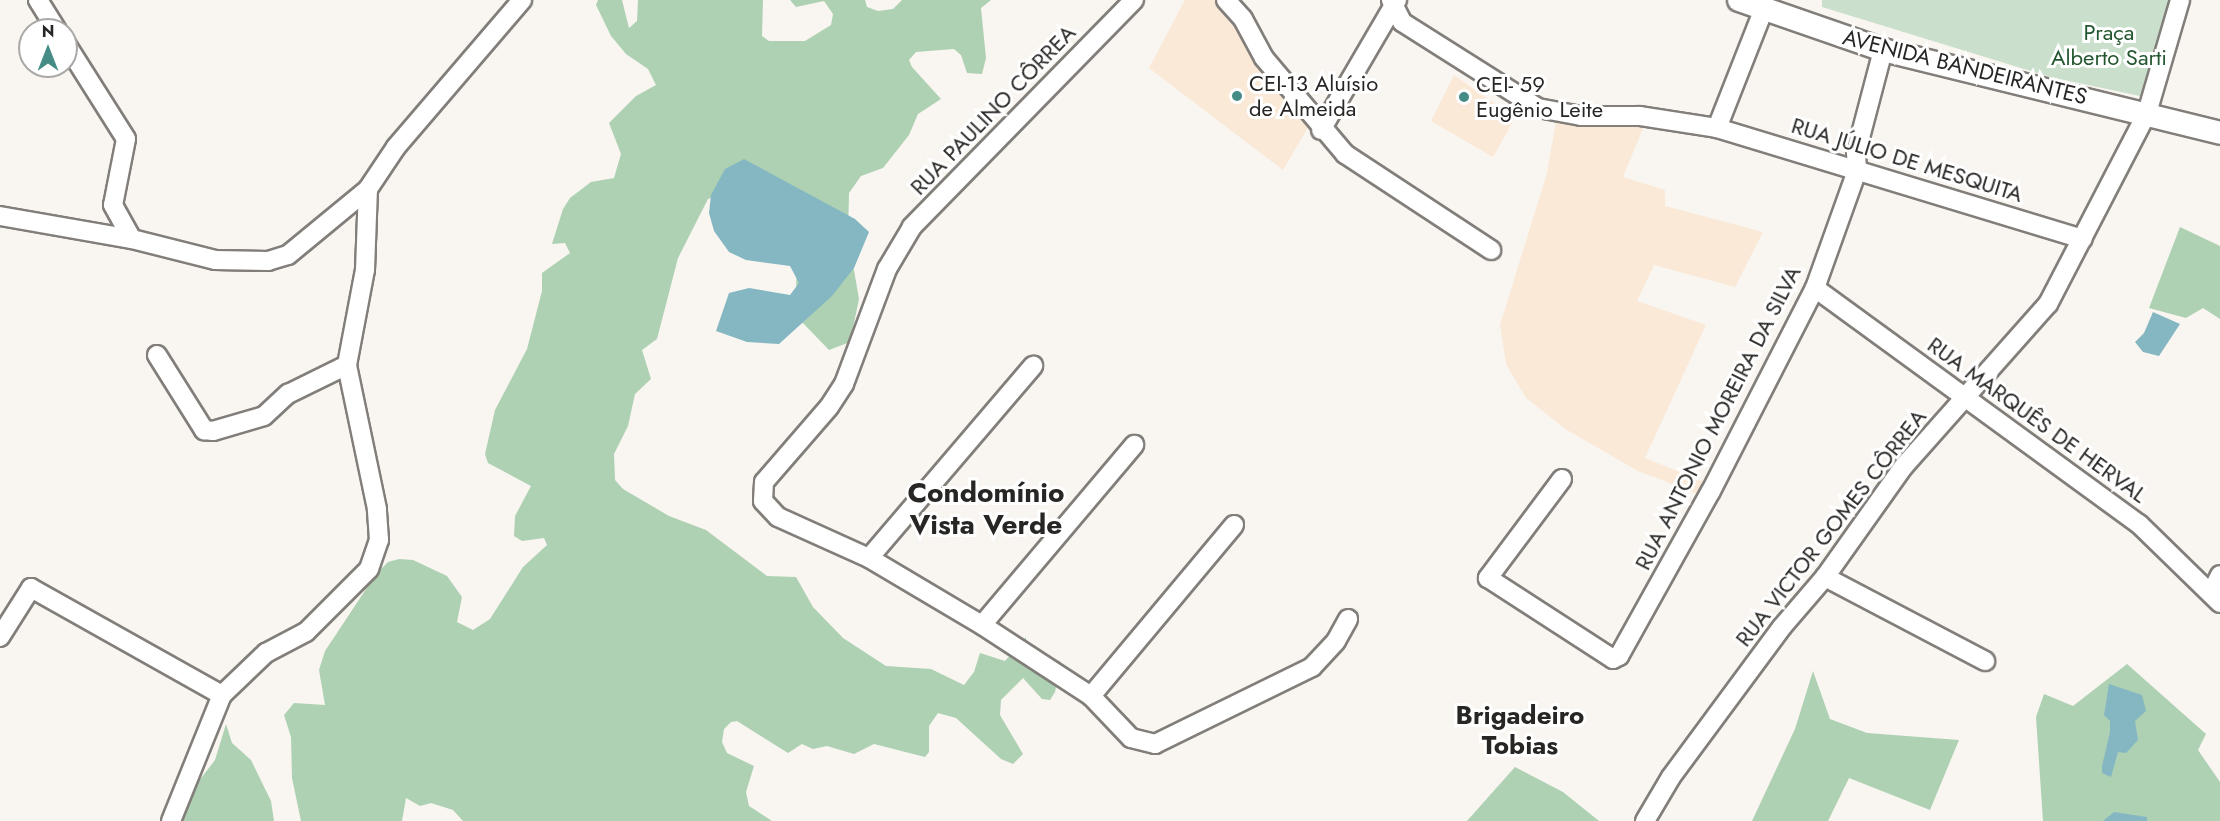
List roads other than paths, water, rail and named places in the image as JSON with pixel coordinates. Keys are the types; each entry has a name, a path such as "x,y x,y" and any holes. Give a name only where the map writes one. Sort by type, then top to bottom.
{"main road":[{"name":"AVENIDA BANDEIRANTES","path":"1739,0 1763,11 1883,50 2194,124 2220,127"},
{"name":"AVENIDA BANDEIRANTES","path":"2194,124 2220,134"}],"street":[{"path":"38,0 49,18"},
{"path":"0,216 132,239 215,260 268,261 295,250 368,189 396,147 522,0"},
{"name":"RUA PAULINO CÔRREA","path":"1134,0 912,227 887,269 844,384 829,407 764,482 763,501 778,517 869,558 982,625 1091,696 1131,738 1155,744 1312,667 1336,641 1348,619"},
{"path":"1226,0 1243,19 1264,58 1321,130 1345,154 1491,250"},
{"name":"RUA VICTOR GOMES CÔRREA","path":"1645,821 1671,777 1782,627 1825,577 1904,466 2048,304 2147,113 2180,0"},
{"path":"1321,130 1394,1"},
{"name":"RUA JÚLIO DE MESQUITA","path":"1394,1 1402,22 1538,108 1581,116 1640,116 1717,128 2083,239"},
{"path":"1717,128 1763,11"},
{"name":"RUA ANTONIO MOREIRA DA SILVA","path":"1562,478 1488,578 1613,659 1619,656 1716,483 1815,288 1857,171 1856,153 1883,50"},
{"path":"78,63 126,139 113,205 132,239"},
{"path":"171,821 222,695 266,653 306,632 369,569 379,540 377,509 347,365 365,270 368,189"},
{"name":"RUA MARQUÊS DE HERVAL","path":"1815,288 2139,524 2215,598"},
{"path":"157,355 204,430 213,431 264,416 288,394 347,365"},
{"path":"869,558 1033,366"},
{"path":"982,625 1134,446"},
{"path":"1091,696 1234,525"},
{"path":"2215,598 2220,575"},
{"path":"1825,577 1985,661"},
{"path":"0,637 31,588 222,695"}],"water":[{"path":"744,159 855,219 869,232 854,268 832,296 779,344 747,342 716,331 729,293 749,288 790,295 799,283 790,266 746,260 729,252 714,231 709,213 711,195 725,169"},
{"path":"2153,312 2180,324 2159,356 2143,352 2135,342 2144,333"},
{"path":"2109,684 2142,695 2146,711 2135,721 2138,740 2126,753 2118,752 2111,777 2102,773 2110,732 2110,721 2104,715"},
{"path":"2114,812 2147,817 2147,821 2103,821"}],"place":[{"name":"CEI-13 Aluísio de Almeida","path":"1237,96"},
{"name":"CEI- 59 Eugênio Leite","path":"1464,97"}],"district":[{"name":"Condomínio Vista Verde","path":"986,509"},
{"name":"Brigadeiro Tobias","path":"1520,731"}],"park label":[{"name":"Praça Alberto Sarti","path":"2109,44"}]}
